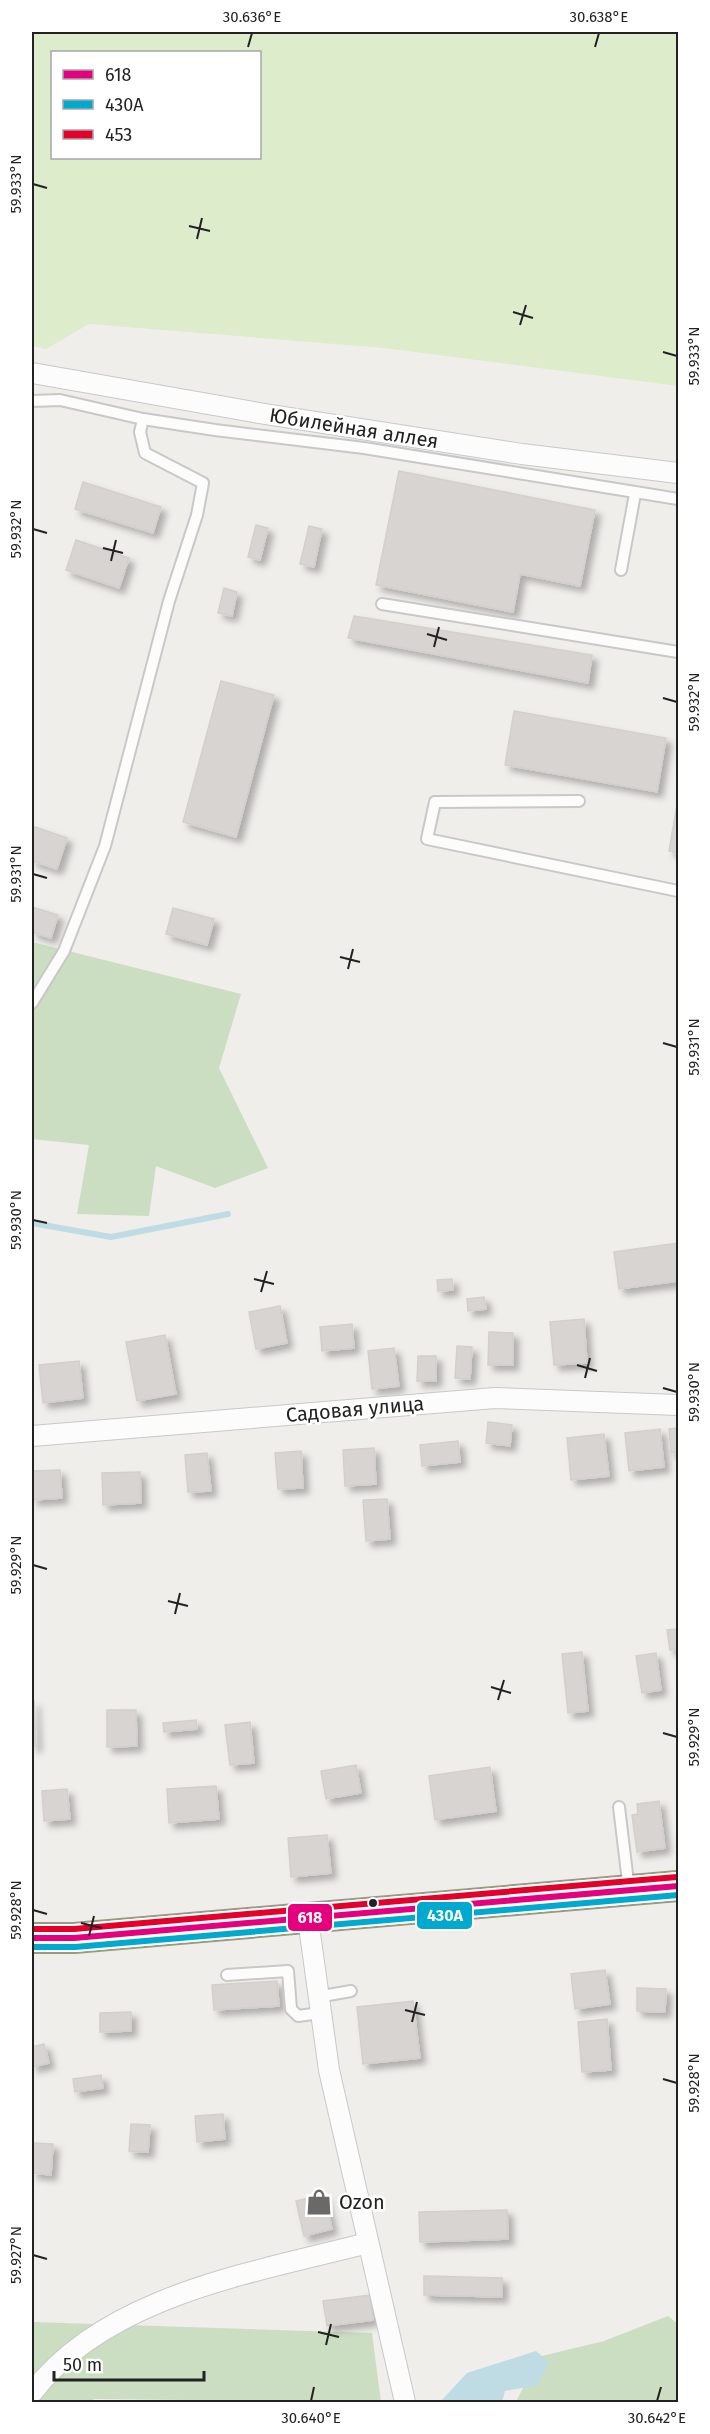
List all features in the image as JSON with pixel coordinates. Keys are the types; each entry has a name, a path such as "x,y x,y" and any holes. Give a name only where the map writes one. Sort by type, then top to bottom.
{"main road":[{"path":"32,1938 74,1938 678,1886"}],"street":[{"name":"Юбилейная аллея","path":"32,373 265,414 522,454 678,473"},
{"name":"Садовая улица","path":"32,1436 495,1398 678,1405"},
{"path":"308,1919 329,2070 405,2403"},
{"path":"32,2393 61,2362 114,2323 168,2297 368,2244"}],"lane":[{"path":"32,401 60,400 143,419 364,448 635,494 678,499"},
{"path":"32,1003 64,951 105,846 170,601 197,515 203,483 146,453 140,432 143,419"},
{"path":"621,570 635,494"},
{"path":"382,604 678,652"},
{"path":"579,801 435,802 427,839 678,891"},
{"path":"619,1807 629,1891"},
{"path":"227,1975 288,1971 291,2009 298,2016 351,1991"}],"green space":[{"path":"32,32 678,32 678,386 384,348 89,324 46,349 32,346"},
{"path":"32,942 241,994 219,1068 268,1168 215,1188 156,1166 149,1216 77,1214 89,1145 32,1139"},
{"path":"668,2316 678,2324 678,2402 516,2402 538,2357 604,2341"},
{"path":"32,2322 372,2333 381,2402 94,2399 89,2402 32,2402"}],"water":[{"path":"536,2351 549,2362 538,2385 505,2391 502,2402 440,2402 467,2373"}],"building":[{"path":"399,471 595,510 580,586 520,574 513,612 376,585"},
{"path":"83,482 161,507 153,533 75,509"},
{"path":"256,525 268,528 260,560 248,557"},
{"path":"309,526 322,529 314,567 300,564"},
{"path":"76,540 129,558 119,588 66,570"},
{"path":"224,588 237,592 232,616 218,613"},
{"path":"354,616 592,655 588,683 348,638"},
{"path":"221,681 274,695 236,837 183,822"},
{"path":"514,711 666,738 657,792 505,765"},
{"path":"678,799 678,853 669,851"},
{"path":"32,826 67,838 57,869 32,861"},
{"path":"32,907 58,915 51,938 32,932"},
{"path":"173,908 214,919 207,945 166,934"},
{"path":"678,1243 678,1281 619,1289 614,1252"},
{"path":"452,1279 453,1290 438,1291 437,1280"},
{"path":"484,1297 486,1309 468,1311 467,1299"},
{"path":"280,1306 287,1343 256,1349 249,1312"},
{"path":"584,1319 587,1363 554,1365 550,1322"},
{"path":"352,1324 354,1348 322,1351 320,1327"},
{"path":"489,1332 513,1333 513,1365 488,1365"},
{"path":"165,1335 176,1394 137,1401 126,1342"},
{"path":"457,1346 472,1347 470,1379 455,1378"},
{"path":"394,1348 399,1386 372,1389 368,1351"},
{"path":"418,1356 436,1356 436,1381 417,1381"},
{"path":"79,1361 83,1398 43,1403 39,1365"},
{"path":"488,1422 512,1425 510,1446 486,1443"},
{"path":"678,1428 678,1452 671,1453 669,1429"},
{"path":"660,1429 664,1467 629,1471 625,1433"},
{"path":"604,1434 609,1476 571,1480 567,1438"},
{"path":"458,1441 460,1462 422,1466 420,1445"},
{"path":"374,1448 376,1484 345,1486 343,1450"},
{"path":"301,1451 303,1488 278,1489 275,1453"},
{"path":"207,1453 211,1491 188,1492 185,1455"},
{"path":"60,1470 62,1498 32,1500 32,1471"},
{"path":"140,1472 141,1503 103,1505 102,1473"},
{"path":"387,1499 390,1539 366,1541 363,1500"},
{"path":"678,1629 678,1649 670,1650 667,1630"},
{"path":"582,1652 588,1711 568,1713 562,1654"},
{"path":"656,1653 661,1690 642,1693 636,1656"},
{"path":"34,1701 36,1746 32,1747 32,1702"},
{"path":"107,1710 136,1710 137,1746 107,1747"},
{"path":"196,1720 197,1729 164,1732 163,1723"},
{"path":"250,1722 254,1763 230,1765 225,1725"},
{"path":"356,1765 361,1793 326,1799 321,1771"},
{"path":"490,1767 496,1811 435,1820 429,1776"},
{"path":"216,1786 219,1819 169,1823 167,1789"},
{"path":"67,1789 70,1819 44,1821 42,1791"},
{"path":"659,1801 665,1848 637,1852 632,1815 638,1814 637,1804"},
{"path":"327,1835 331,1873 291,1877 288,1838"},
{"path":"605,1970 610,2004 575,2009 571,1974"},
{"path":"277,1981 279,2006 214,2010 212,1985"},
{"path":"637,1988 666,1989 665,2012 637,2011"},
{"path":"413,2001 420,2058 363,2064 357,2007"},
{"path":"131,2012 131,2031 100,2032 100,2013"},
{"path":"607,2019 611,2070 582,2072 578,2022"},
{"path":"44,2044 49,2063 32,2067 32,2047"},
{"path":"101,2075 103,2088 75,2092 73,2079"},
{"path":"223,2114 225,2139 197,2142 195,2116"},
{"path":"131,2124 150,2125 148,2152 129,2151"},
{"path":"32,2143 53,2144 51,2175 32,2173"},
{"path":"324,2194 332,2229 304,2236 296,2201"},
{"path":"507,2210 508,2239 420,2242 419,2212"},
{"path":"424,2276 502,2278 502,2297 424,2295"},
{"path":"370,2295 373,2320 327,2326 323,2301"}],"waterway":[{"path":"32,1223 111,1237 228,1214"}],"transit line":[{"name":"453","path":"32,1929 74,1929 677,1877"},
{"name":"618","path":"32,1938 74,1938 678,1886"},
{"name":"430А","path":"32,1947 75,1947 678,1895"}],"place":[{"name":"Ozon","path":"319,2202"}]}
